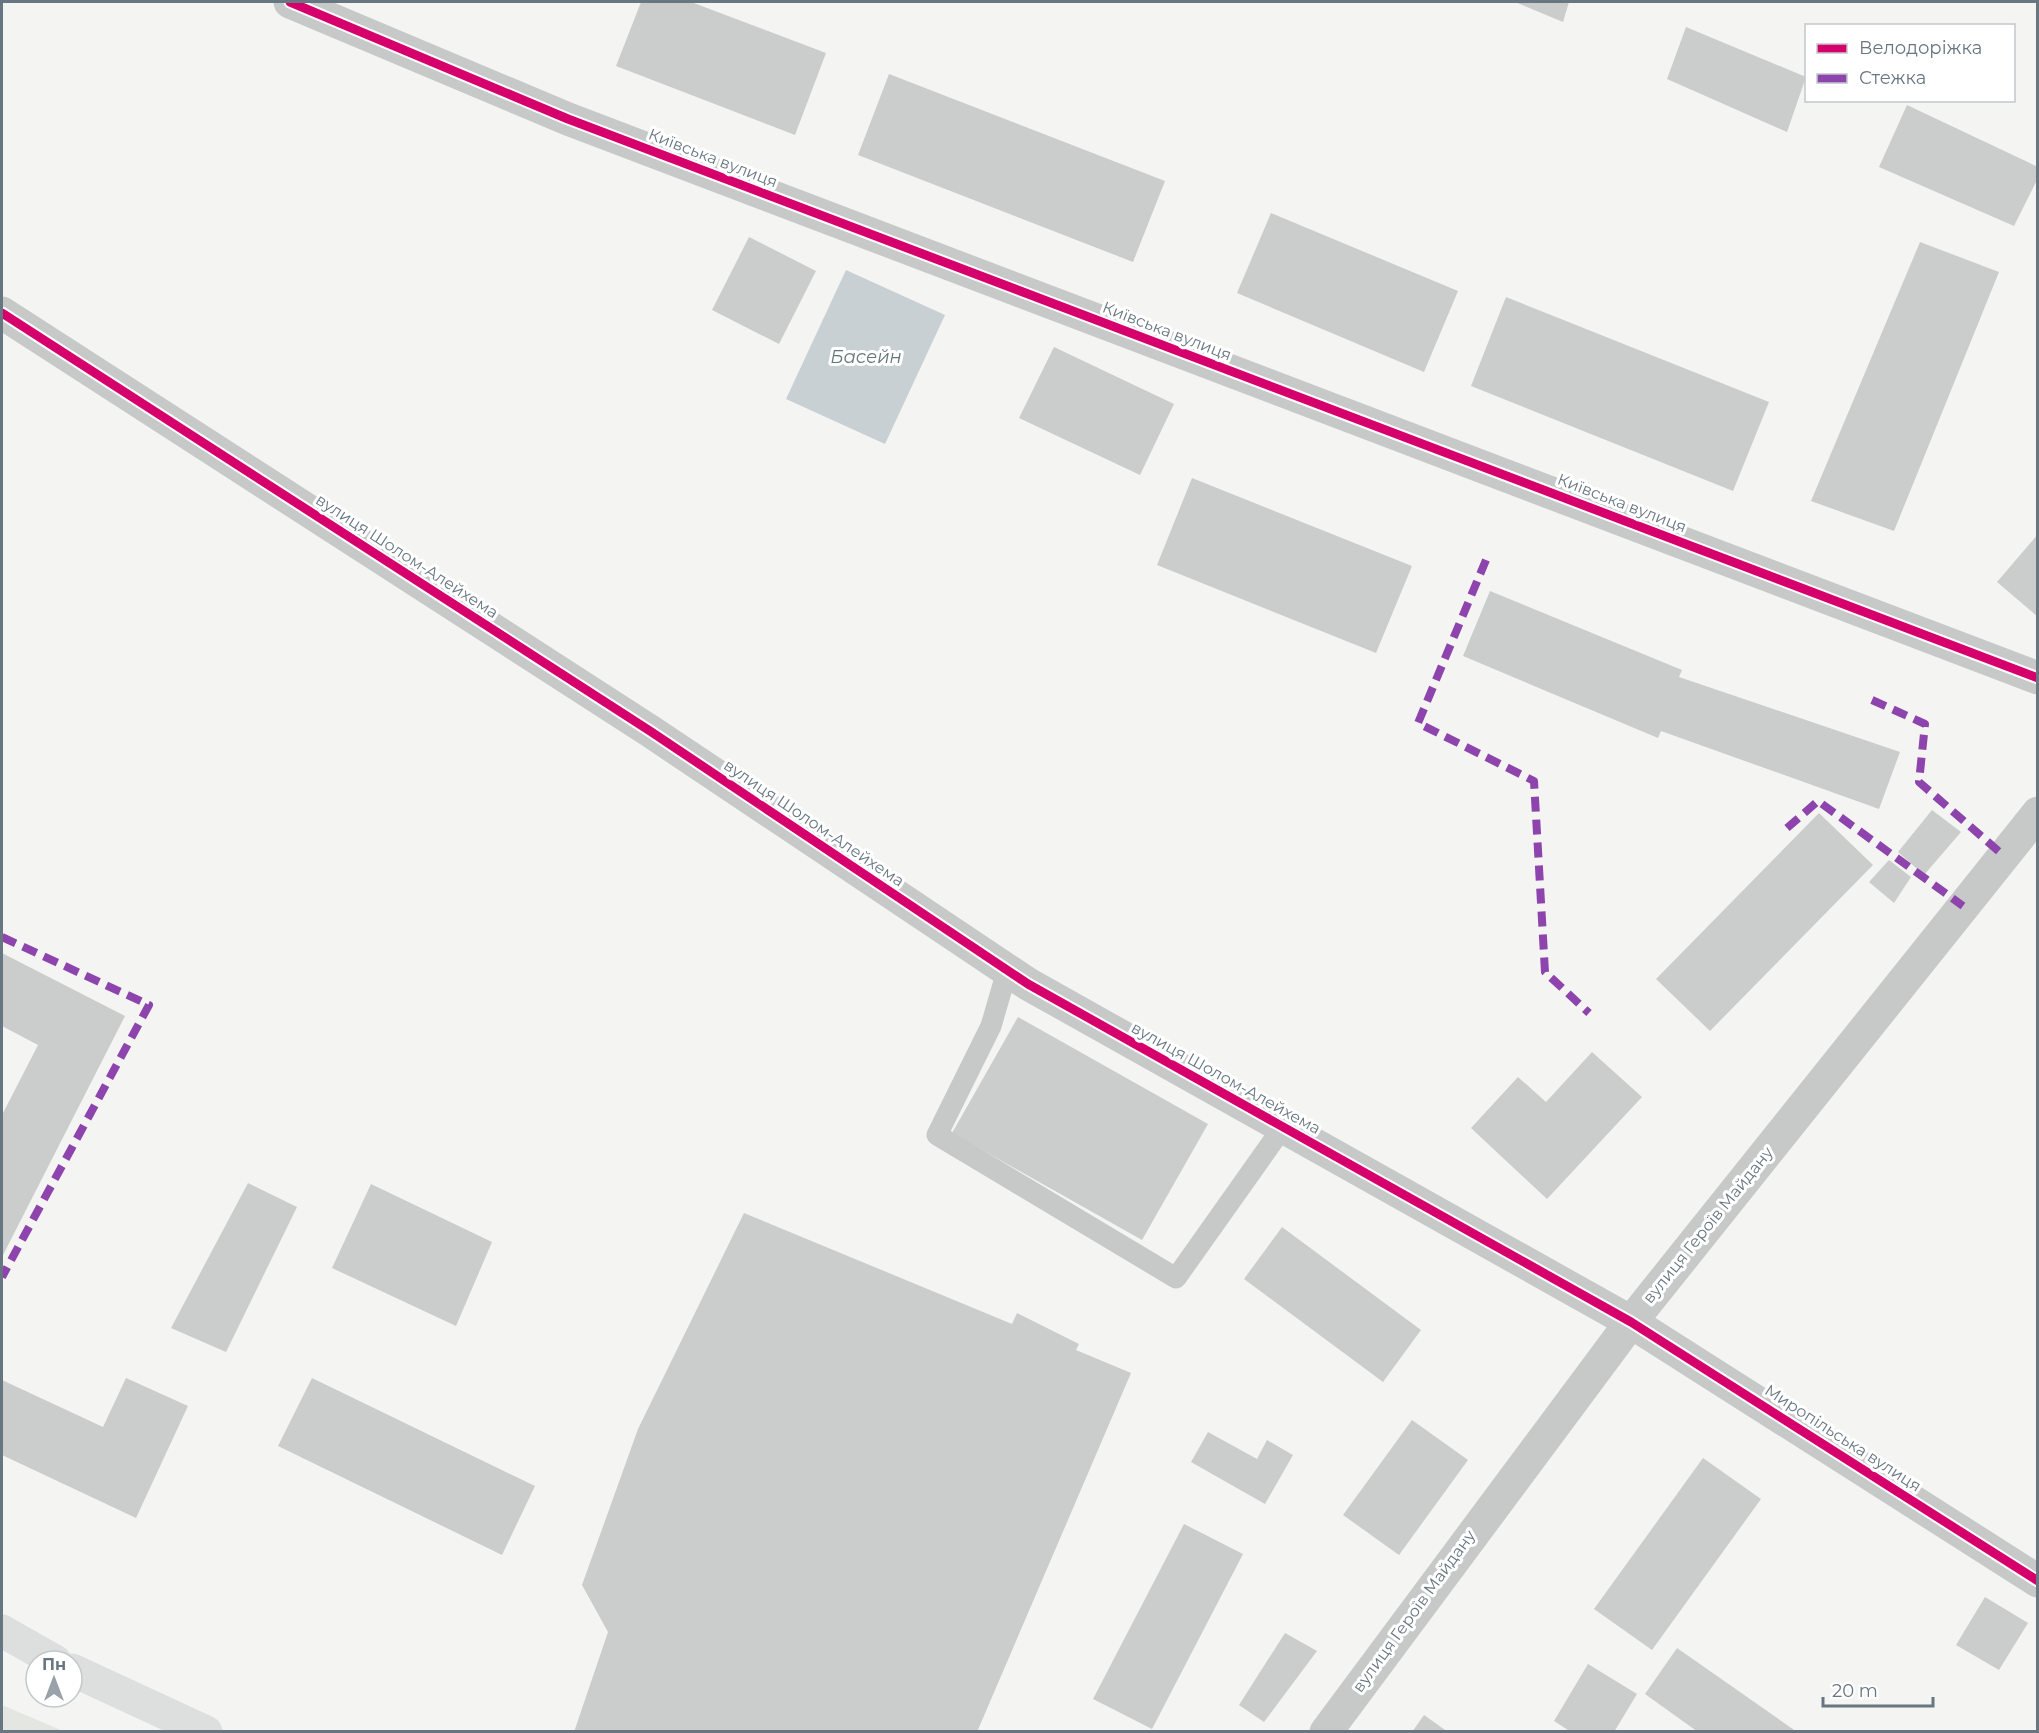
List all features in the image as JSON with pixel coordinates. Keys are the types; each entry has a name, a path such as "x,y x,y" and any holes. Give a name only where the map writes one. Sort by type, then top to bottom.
{"main road":[{"path":"2,1630 34,1649"},
{"path":"84,1675 206,1731"}],"street":[{"name":"Київська вулиця","path":"290,2 579,124 2037,678"},
{"name":"вулиця Шолом-Алейхема","path":"2,313 650,730 1007,970 1631,1322"},
{"name":"вулиця Героїв Майдану","path":"1326,1731 1631,1322 2037,813"},
{"name":"Миропільська вулиця","path":"1631,1322 2037,1581"}],"lane":[{"path":"1007,970 991,1026 937,1135 1176,1278 1283,1127"}],"shaded area":[{"path":"2,1705 63,1731 2,1731"}],"water":[{"name":"Басейн","path":"846,270 945,315 885,444 786,399"}],"building":[{"path":"641,2 691,2 826,53 795,135 616,66"},
{"path":"1515,2 1569,2 1563,22"},
{"path":"1686,27 1805,77 1787,132 1667,79"},
{"path":"889,74 1165,181 1133,262 858,155"},
{"path":"1907,105 2038,167 2038,178 2014,226 1879,167"},
{"path":"1271,213 1458,291 1424,372 1237,293"},
{"path":"749,237 816,271 779,344 712,310"},
{"path":"1920,242 1999,272 1894,531 1811,501"},
{"path":"1506,297 1769,402 1733,491 1471,386"},
{"path":"1054,347 1174,404 1140,475 1019,418"},
{"path":"1192,478 1412,566 1376,653 1157,565"},
{"path":"2038,534 2038,617 1997,582"},
{"path":"1490,591 1682,670 1679,677 1900,752 1879,809 1661,731 1658,738 1463,656"},
{"path":"1932,810 1961,832 1924,875 1898,852"},
{"path":"1819,813 1873,865 1710,1031 1656,979"},
{"path":"1889,860 1911,877 1894,903 1869,882"},
{"path":"2,953 125,1016 2,1257 2,1115 38,1045 2,1026"},
{"path":"1018,1017 1208,1124 1142,1240 952,1133"},
{"path":"1592,1052 1642,1097 1547,1199 1471,1128 1518,1077 1546,1102"},
{"path":"248,1183 297,1207 226,1352 171,1328"},
{"path":"371,1184 492,1242 456,1326 332,1268"},
{"path":"744,1213 1012,1324 1017,1313 1079,1344 1076,1350 1131,1373 977,1732 574,1732 608,1632 582,1585 638,1429"},
{"path":"1282,1227 1421,1330 1383,1382 1244,1279"},
{"path":"126,1378 188,1406 136,1518 2,1455 2,1380 103,1427"},
{"path":"312,1378 535,1486 502,1555 278,1446"},
{"path":"1412,1420 1468,1460 1399,1555 1343,1515"},
{"path":"1208,1432 1257,1459 1267,1440 1293,1455 1265,1504 1191,1462"},
{"path":"1703,1458 1761,1499 1652,1650 1594,1609"},
{"path":"1184,1524 1243,1554 1152,1729 1093,1699"},
{"path":"1985,1597 2028,1623 1999,1670 1956,1645"},
{"path":"1285,1633 1317,1651 1264,1722 1239,1705"},
{"path":"1677,1648 1797,1732 1698,1732 1645,1694"},
{"path":"1588,1664 1637,1694 1614,1732 1571,1732 1554,1721"},
{"path":"1424,1715 1448,1732 1412,1732"}],"marked path":[{"path":"1486,560 1418,723 1534,781 1545,972 1589,1013"},
{"path":"1872,700 1925,724 1919,782 2003,855"},
{"path":"1787,828 1818,801 1963,906"},
{"path":"2,937 149,1005 2,1277"}],"cycle path":[{"path":"290,2 568,119 2038,678"},
{"path":"2,313 650,731 1028,984 1631,1322 2038,1581"}]}
